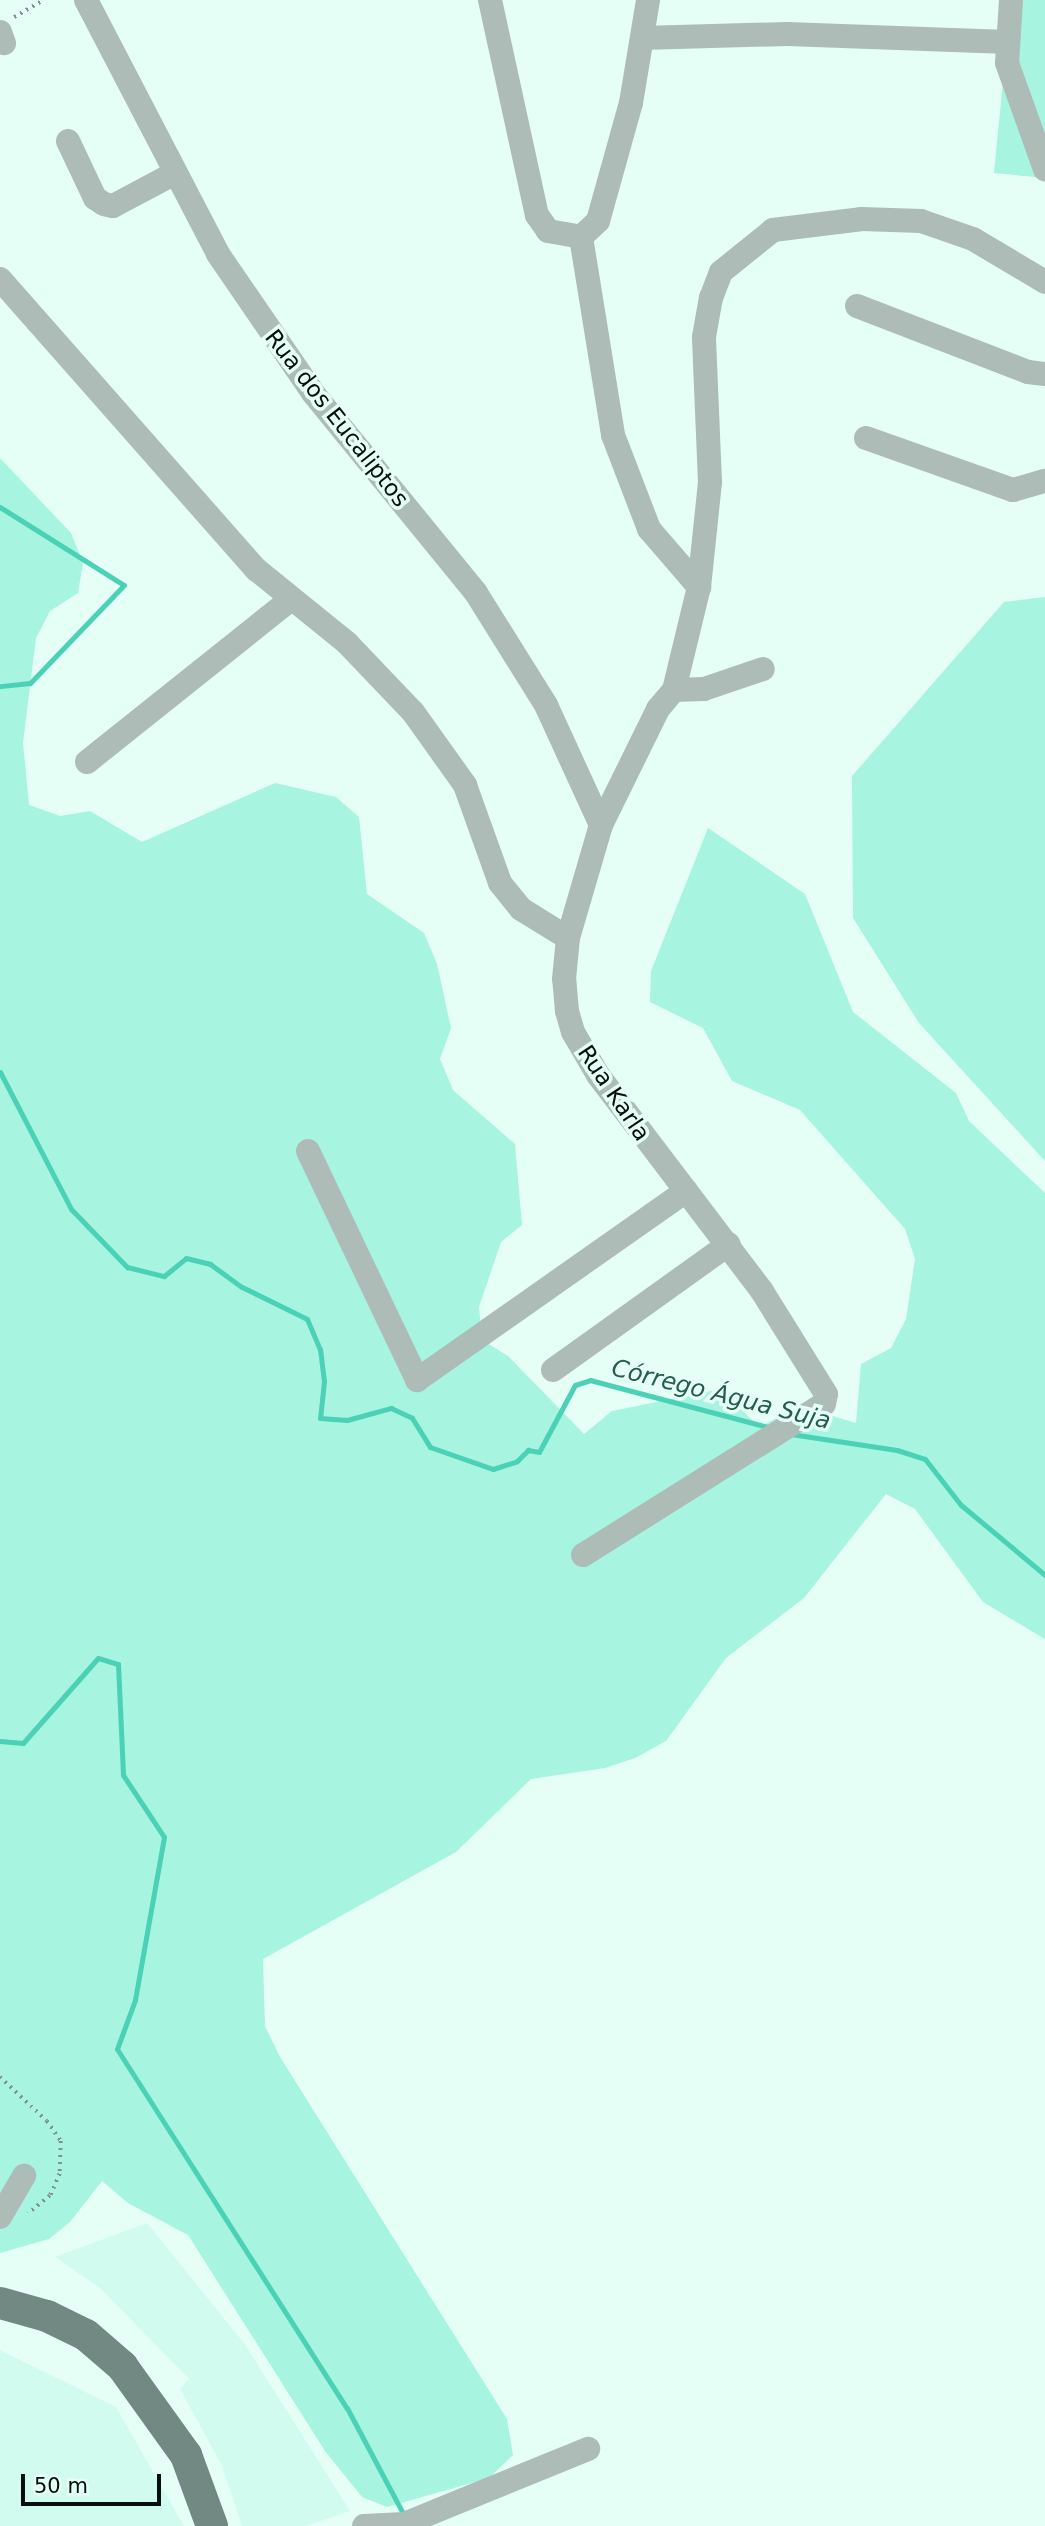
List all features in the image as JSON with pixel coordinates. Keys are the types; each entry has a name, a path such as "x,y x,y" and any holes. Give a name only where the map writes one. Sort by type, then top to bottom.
{"main road":[{"path":"1,2303 47,2316 86,2335 122,2366 186,2455 212,2526"}],"street":[{"name":"Rua dos Eucaliptos","path":"86,0 218,254 305,382 475,593 546,705 601,825"},
{"path":"581,237 598,220 631,103 648,0"},
{"path":"1011,0 1007,63 1045,169"},
{"path":"491,1 537,215 548,231 581,237"},
{"path":"642,38 786,34 1008,42"},
{"path":"68,141 95,198 104,204 113,206 175,173"},
{"path":"762,669 704,689 674,690 699,587 710,482 704,337 721,272 747,247 773,230 816,221 921,221 973,239 1045,282"},
{"path":"581,237 613,435 649,528 699,587"},
{"path":"0,279 215,524 291,599 346,643 413,712 466,785 500,883 521,909 568,938"},
{"path":"856,306 1028,372 1045,374"},
{"path":"866,438 1013,490 1045,481"},
{"path":"88,762 291,599"},
{"name":"Rua Karla","path":"583,1555 824,1404 826,1394 791,1334 729,1244 632,1124 573,1032 564,979 568,938 601,825 658,709 674,690"},
{"path":"308,1151 417,1380 686,1191"},
{"path":"553,1370 729,1244"},
{"path":"9,2218 24,2176"},
{"path":"365,2526 404,2524 588,2449"}],"path":[{"path":"5,31 43,0"},
{"path":"0,2077 47,2121 61,2141 60,2174 50,2196 9,2218"}],"shaded area":[{"path":"147,2223 244,2343 350,2511 306,2526 242,2526 221,2464 180,2389 189,2379 100,2288 55,2257"},
{"path":"0,2350 116,2407 184,2526 0,2526"}],"green space":[{"path":"1011,0 1045,0 1045,178 994,173"},
{"path":"0,458 71,533 83,563 78,593 50,611 36,638 23,743 29,805 60,816 90,811 142,842 275,783 336,797 359,817 367,894 424,933 437,964 451,1028 440,1059 453,1090 515,1144 522,1225 501,1242 479,1307 482,1340 508,1356 584,1434 612,1411 721,1389 759,1427 800,1406 856,1423 861,1364 891,1348 906,1319 915,1259 905,1229 800,1110 732,1081 703,1028 650,1002 651,971 708,828 805,894 853,1012 956,1093 969,1121 1045,1193 1045,1639 983,1602 915,1509 886,1494 804,1598 726,1658 666,1741 635,1758 605,1768 531,1779 456,1852 263,1959 265,2026 280,2057 507,2419 513,2455 489,2478 387,2507 362,2497 325,2451 188,2235 128,2203 102,2181 70,2222 49,2239 0,2253"},
{"path":"1045,597 1045,1161 919,1023 853,918 852,776 1004,602"}],"waterway":[{"name":"Córrego Água Suja","path":"0,507 124,585 30,683 0,686"},
{"name":"Córrego Água Suja","path":"0,1072 71,1209 127,1267 164,1276 186,1258 210,1264 242,1287 307,1319 320,1349 324,1381 320,1418 347,1420 391,1408 412,1418 430,1447 493,1469 517,1461 528,1450 539,1452 575,1385 590,1380 772,1428"},
{"name":"Córrego Água Suja","path":"791,1434 897,1450 925,1459 961,1505 1045,1575"},
{"path":"0,1741 23,1743 98,1658 118,1664 123,1775 164,1837 135,2000 117,2049 347,2408 405,2517"}]}
